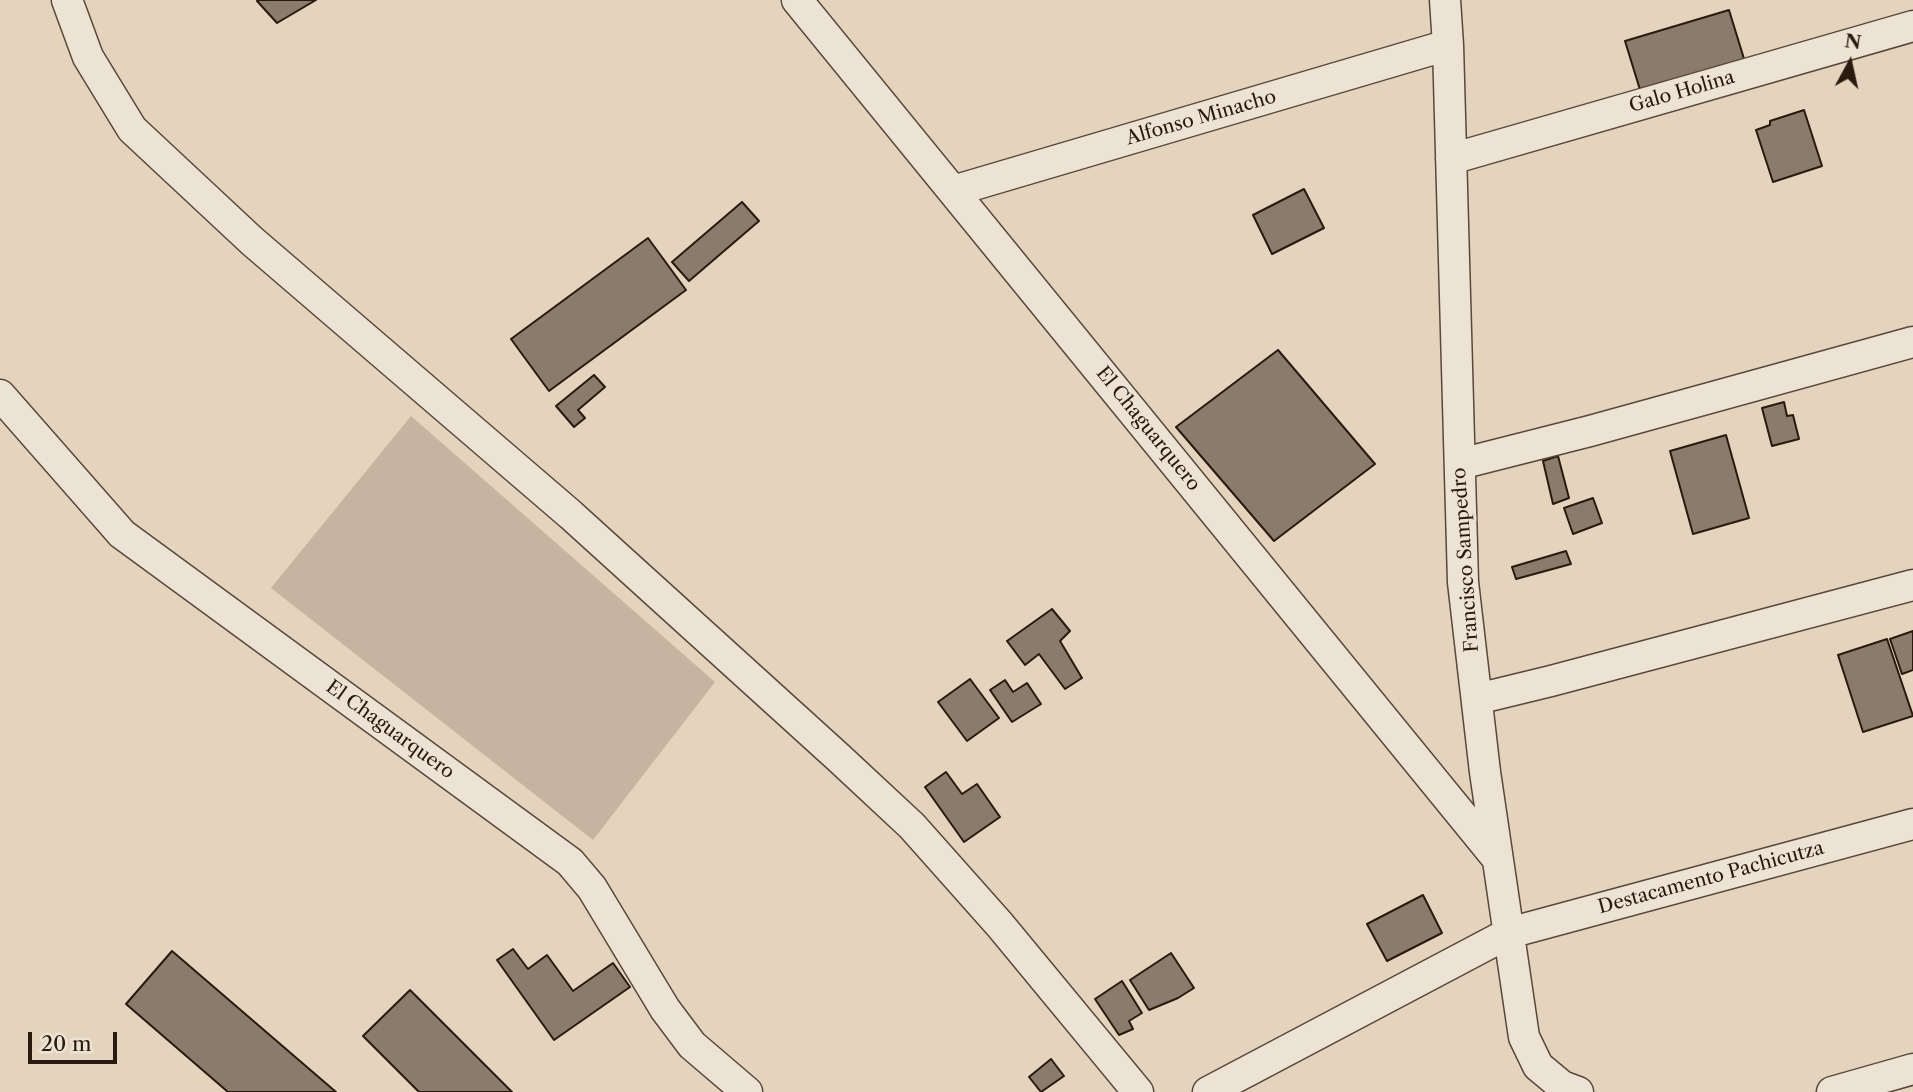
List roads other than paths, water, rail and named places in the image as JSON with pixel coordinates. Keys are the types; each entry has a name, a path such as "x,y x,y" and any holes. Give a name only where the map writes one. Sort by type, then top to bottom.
{"street":[{"path":"67,0 88,57 131,129 252,241 571,516 912,826 1000,925 1138,1092"},
{"name":"El Chaguarquero","path":"797,0 1497,858"},
{"name":"Francisco Sampedro","path":"1445,0 1463,582 1485,772 1524,1037 1538,1066 1562,1086 1578,1092"},
{"name":"Galo Holina","path":"1451,159 1913,26"},
{"name":"Alfonso Minacho","path":"953,191 1448,45"},
{"path":"1460,464 1913,342"},
{"name":"El Chaguarquero","path":"0,395 122,534 570,862 592,888 671,1018 692,1045 747,1092"},
{"path":"1477,699 1913,585"},
{"name":"Destacamento Pachicutza","path":"1208,1092 1509,933 1913,824"},
{"path":"1832,1092 1913,1069"}]}
